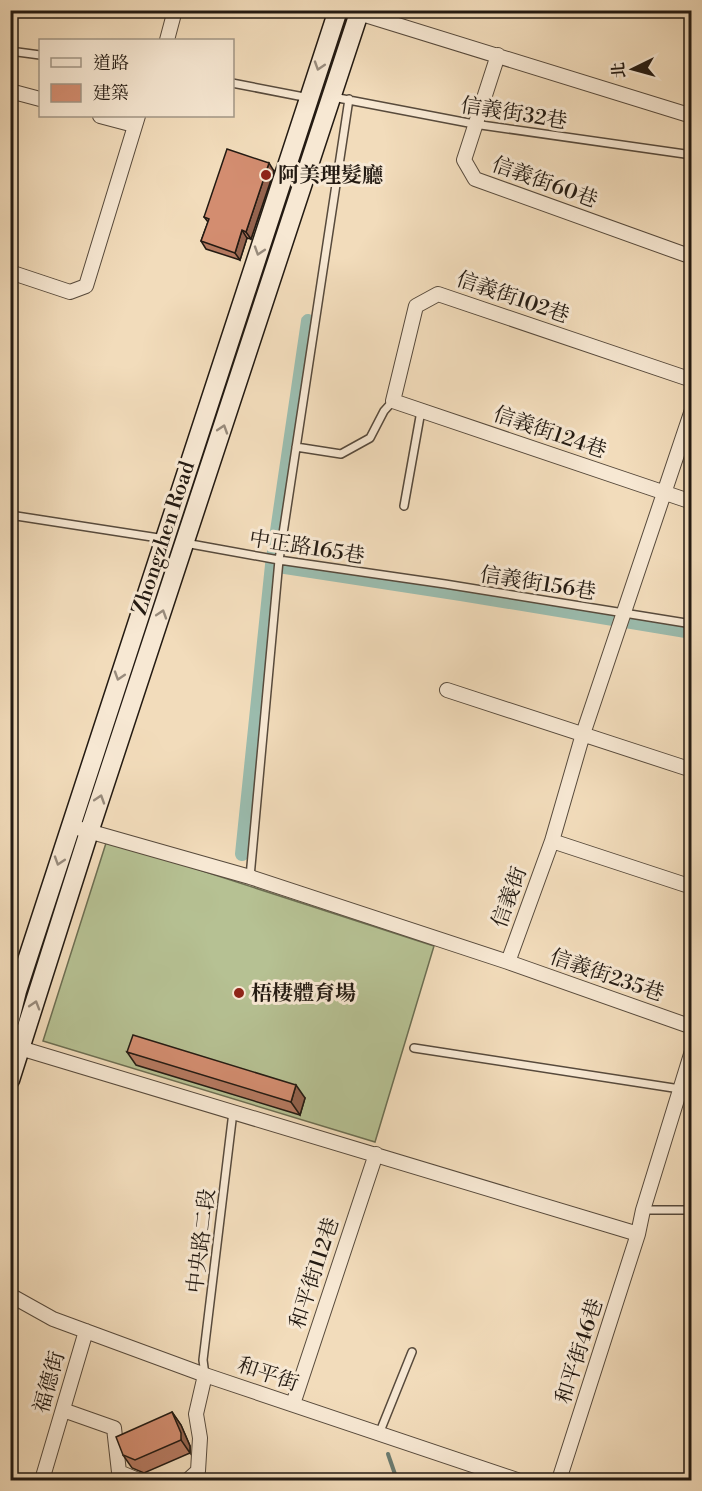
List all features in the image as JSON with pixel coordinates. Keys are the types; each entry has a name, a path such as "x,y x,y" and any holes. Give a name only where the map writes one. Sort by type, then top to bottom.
{"street":[{"path":"167,39 175,10"},
{"name":"Zhongzhen Road","path":"10,1019 14,990 338,10"},
{"path":"356,11 692,116"},
{"name":"Zhongzhen Road","path":"10,1080 16,1047 185,543 341,98 356,11"},
{"name":"信義街60巷","path":"498,55 464,160 475,179 692,257"},
{"path":"10,91 39,99"},
{"path":"10,272 70,292 86,286 136,120 109,117"},
{"name":"信義街102巷","path":"393,401 416,306 438,294 692,380"},
{"name":"信義街124巷","path":"393,401 692,502"},
{"name":"信義街","path":"70,826 250,877 508,962 552,841 583,734 692,410"},
{"path":"447,690 692,770"},
{"path":"552,841 692,887"},
{"name":"信義街235巷","path":"508,962 692,1027"},
{"path":"16,1047 638,1234"},
{"name":"和平街46巷","path":"559,1480 638,1234 643,1210 692,1051"},
{"name":"和平街112巷","path":"293,1404 376,1154"},
{"name":"和平街","path":"10,1295 53,1319 205,1375 517,1480"},
{"name":"福德街","path":"42,1480 86,1330"},
{"path":"188,1480 198,1471 200,1438 196,1414 205,1375"},
{"path":"63,1410 114,1428 119,1472 138,1480"}],"lane":[{"path":"10,51 39,55"},
{"path":"234,83 309,98"},
{"path":"250,877 279,560 296,447 341,98"},
{"name":"信義街32巷","path":"341,98 474,124 692,155"},
{"path":"296,447 341,454 370,438 384,411 393,401"},
{"path":"404,506 421,411"},
{"name":"中正路165巷","path":"10,515 279,560 445,584"},
{"name":"信義街156巷","path":"445,584 692,624"},
{"path":"414,1048 680,1089"},
{"name":"中央路二段","path":"205,1375 203,1360 233,1112"},
{"path":"643,1210 692,1210"},
{"path":"379,1434 412,1352"}],"green space":[{"name":"梧棲體育場","path":"107,840 434,946 375,1142 43,1041"}],"building":[{"path":"227,149 269,163 246,232 242,230 235,253 201,241 209,219 204,217"},
{"path":"133,1035 296,1085 291,1102 127,1052"},
{"path":"172,1412 181,1433 181,1440 135,1460 123,1455 116,1437"}],"waterway":[{"path":"242,854 272,565 308,321"},
{"path":"272,565 692,632"},
{"path":"388,1454 397,1480"}],"place":[{"name":"阿美理髮廳","path":"266,175"},
{"name":"梧棲體育場","path":"239,993"}]}
